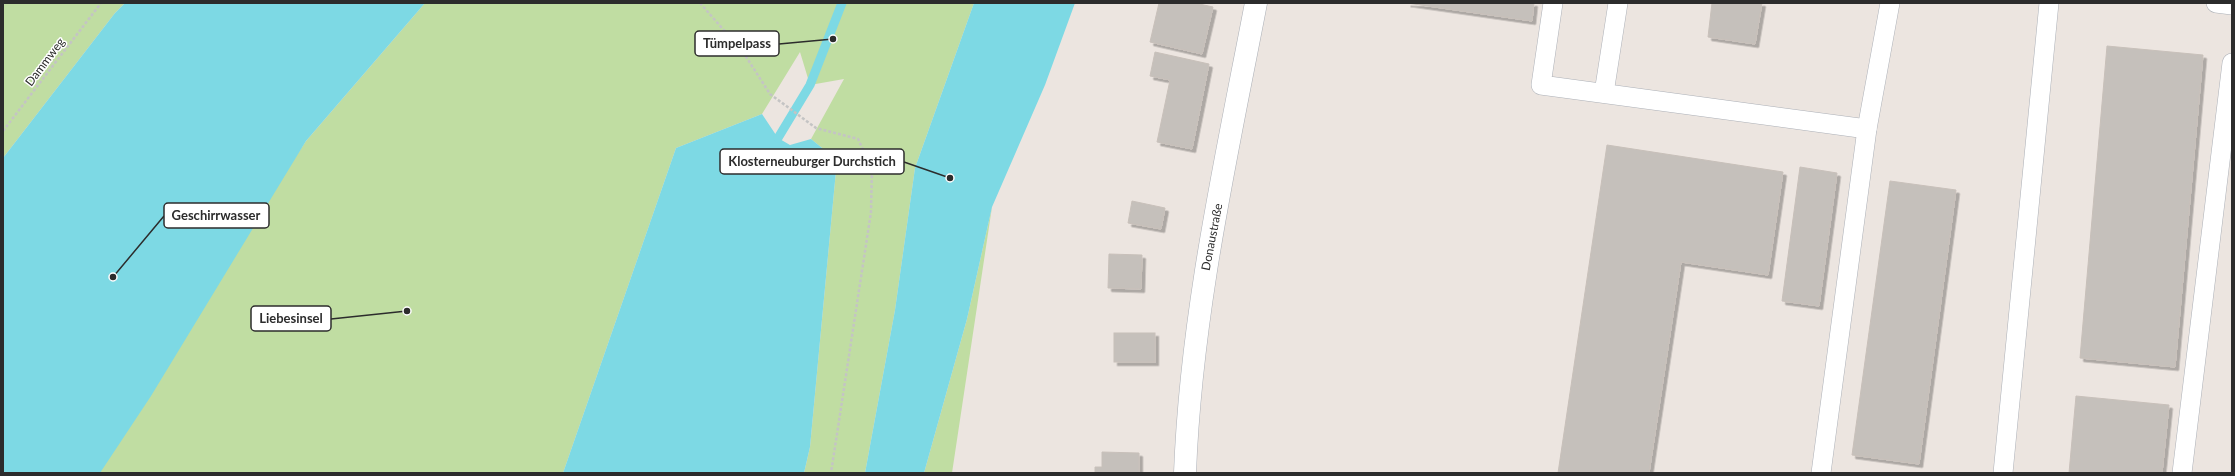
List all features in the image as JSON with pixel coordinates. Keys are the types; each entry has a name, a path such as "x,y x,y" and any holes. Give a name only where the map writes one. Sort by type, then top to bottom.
{"street":[{"name":"Donaustraße","path":"1185,473 1187,421 1202,289 1256,3"}],"lane":[{"path":"1553,3 1541,85 1867,129"},
{"path":"1604,93 1618,3"},
{"path":"1821,473 1867,129 1890,3"},
{"path":"2003,473 2049,3"},
{"path":"2216,3 2232,5"},
{"path":"2182,473 2232,63"}],"path":[{"name":"Dammweg","path":"3,131 101,3"},
{"path":"700,3 743,52 770,94 816,128 858,139 872,169 871,212 831,473"}],"green space":[{"path":"3,3 125,3 115,13 3,158"},
{"path":"425,3 974,3 915,168 895,310 865,473 804,473 810,447 837,160 811,139 844,79 810,85 800,52 762,114 676,148 563,473 89,473 306,141"},
{"path":"992,207 952,473 924,473 967,319"}],"water":[{"path":"125,3 425,3 306,141 151,396 100,473 3,473 3,158 115,13"},
{"path":"974,3 1075,3 1045,85 992,207 967,319 924,473 865,473 895,310 915,168"},
{"path":"762,114 778,138 790,145 811,139 837,160 810,447 804,473 563,473 676,148"}],"building":[{"path":"1159,3 1195,3 1213,7 1202,54 1150,42"},
{"path":"1407,3 1534,3 1532,21"},
{"path":"1712,3 1762,3 1755,44 1708,37"},
{"path":"2107,46 2203,55 2175,367 2080,358"},
{"path":"1155,52 1209,64 1192,149 1157,142 1170,80 1150,76"},
{"path":"1607,145 1783,172 1768,275 1681,262 1649,473 1558,473"},
{"path":"1800,167 1837,173 1819,306 1782,301"},
{"path":"1890,181 1956,190 1919,464 1852,455"},
{"path":"1132,201 1165,208 1161,229 1128,223"},
{"path":"1109,254 1142,255 1141,289 1108,288"},
{"path":"1114,333 1155,333 1155,362 1114,362"},
{"path":"2076,396 2169,405 2162,473 2069,473"},
{"path":"1102,452 1139,453 1139,473 1095,473 1095,467 1102,467"}],"waterway":[{"path":"778,138 810,85 842,3"}],"place":[{"name":"Tümpelpass","path":"833,39"},
{"name":"Klosterneuburger Durchstich","path":"950,178"},
{"name":"Geschirrwasser","path":"113,277"},
{"name":"Liebesinsel","path":"407,311"}]}
